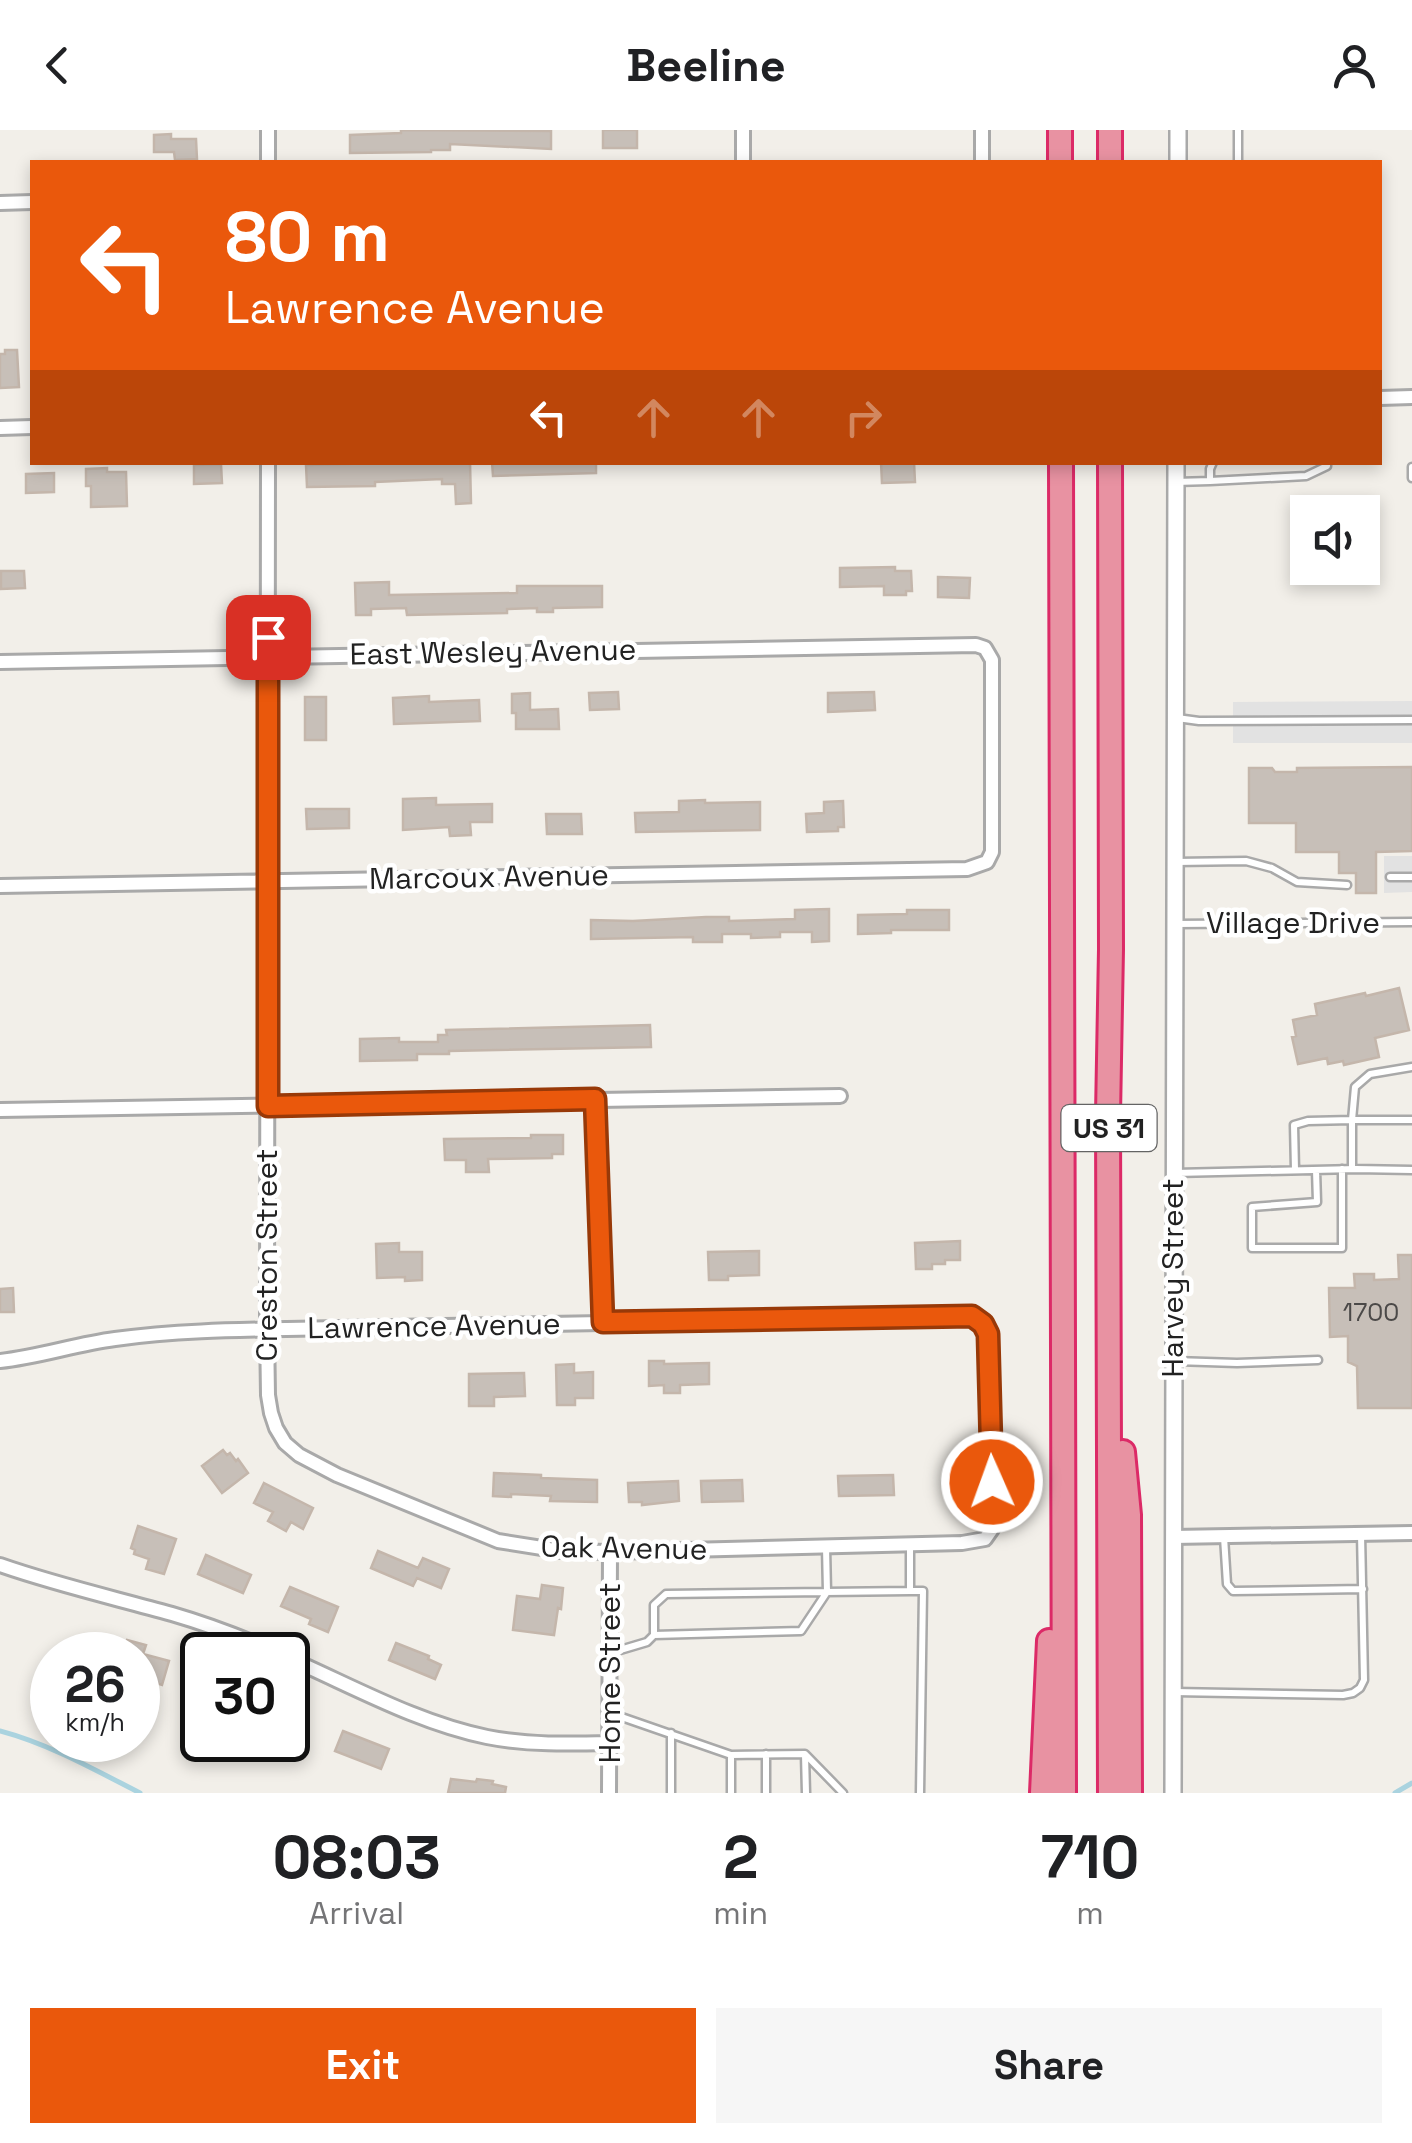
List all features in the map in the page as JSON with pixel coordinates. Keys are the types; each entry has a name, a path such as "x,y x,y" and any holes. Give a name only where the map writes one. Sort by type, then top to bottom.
{"highway":[{"path":"1060,130 1060,160"},
{"path":"1110,130 1110,160"},
{"name":"US 31","path":"1061,465 1064,1793"},
{"name":"US 31","path":"1110,465 1110,1793"},
{"path":"1042,1793 1050,1635 1050,1451 1063,1313"},
{"path":"1110,1335 1130,1515 1130,1793"}],"street":[{"path":"268,130 268,160"},
{"path":"743,130 743,160"},
{"path":"982,130 982,160"},
{"path":"1178,130 1178,160"},
{"path":"0,202 30,202"},
{"path":"1382,398 1412,396"},
{"path":"0,428 30,427"},
{"name":"Creston Street","path":"268,465 268,1394 270,1413 286,1443"},
{"name":"Harvey Street","path":"1173,1793 1176,465"},
{"name":"East Wesley Avenue","path":"0,662 968,643 985,648 992,660 992,852 987,862 978,866"},
{"name":"Marcoux Avenue","path":"0,886 978,866"},
{"path":"0,1110 840,1096"},
{"path":"595,1099 603,1322"},
{"name":"Lawrence Avenue","path":"0,1361 110,1339 181,1332 968,1316 986,1329 994,1518 985,1539"},
{"name":"Oak Avenue","path":"286,1443 337,1475 486,1537 521,1546 610,1552 974,1543 985,1539"},
{"path":"1173,1537 1412,1532"},
{"name":"Home Street","path":"610,1552 610,1793"},
{"path":"0,1565 225,1632"},
{"path":"310,1667 452,1728 489,1738 609,1744"}],"lane":[{"path":"1238,130 1238,160"},
{"path":"1210,481 1212,465"},
{"path":"1176,482 1306,476 1327,465"},
{"path":"1412,467 1412,478"},
{"path":"1176,718 1412,720"},
{"path":"1174,862 1246,861 1272,868 1297,882 1347,885"},
{"path":"1390,877 1412,877"},
{"name":"Village Drive","path":"1174,924 1412,922"},
{"path":"1352,1169 1355,1087 1370,1074 1412,1067"},
{"path":"1295,1170 1294,1125 1308,1121 1412,1120"},
{"path":"1316,1170 1317,1202 1252,1207 1252,1248 1342,1248 1342,1169"},
{"path":"1174,1173 1412,1170"},
{"path":"1174,1361 1318,1360"},
{"path":"1173,1692 1344,1696 1360,1688 1364,1680 1361,1534"},
{"path":"1224,1536 1227,1584 1233,1591 1362,1589"},
{"path":"910,1544 910,1591"},
{"path":"654,1634 801,1631 826,1592 826,1546"},
{"path":"610,1653 647,1642 654,1634 654,1604 666,1594 923,1591 920,1793"},
{"path":"609,1713 730,1755 806,1754 844,1793"},
{"path":"670,1734 671,1793"},
{"path":"766,1754 766,1793"},
{"path":"806,1754 806,1793"},
{"path":"730,1755 731,1793"}],"shaded area":[{"path":"1412,701 1412,743 1233,743 1233,702"},
{"path":"1384,856 1412,856 1412,892 1384,893"}],"building":[{"path":"401,130 551,131 551,149 450,144 450,150 431,152 350,153 350,135"},
{"path":"603,130 637,130 637,148 603,148"},
{"path":"171,134 171,139 196,139 197,159 175,160 174,152 154,152 154,135"},
{"path":"5,350 17,350 19,387 0,388 0,354 5,354"},
{"path":"194,465 221,465 222,483 194,484"},
{"path":"306,465 470,465 471,503 456,504 455,484 442,484 442,479 375,482 375,486 307,487"},
{"path":"492,465 596,465 596,473 493,476"},
{"path":"881,465 914,465 915,482 882,483"},
{"path":"107,468 107,472 126,472 127,506 91,507 86,469"},
{"path":"54,473 54,492 26,493 26,474"},
{"path":"895,567 895,571 911,571 912,591 906,591 906,595 884,595 884,586 840,587 840,568"},
{"path":"1,571 24,571 25,588 1,589"},
{"path":"938,577 970,578 969,598 938,597"},
{"path":"389,582 389,595 517,593 517,586 602,586 602,607 407,615 406,608 371,609 371,615 356,615 355,583"},
{"path":"618,692 619,709 590,710 589,693"},
{"path":"874,692 875,710 828,712 828,693"},
{"path":"530,693 530,710 558,709 559,729 516,729 512,694"},
{"path":"429,696 429,702 479,700 480,721 394,724 393,698"},
{"path":"305,697 326,697 326,740 305,740"},
{"path":"1412,767 1412,851 1376,852 1376,893 1356,893 1356,873 1339,873 1339,852 1296,852 1296,823 1249,823 1249,768 1297,772 1297,768"},
{"path":"436,798 436,805 492,804 492,822 470,822 471,835 450,836 449,827 403,830 403,799"},
{"path":"679,801 760,802 760,830 636,832 635,813 679,812"},
{"path":"843,801 844,827 838,827 838,831 807,832 806,814 824,813 824,802"},
{"path":"306,809 349,809 349,828 307,829"},
{"path":"546,814 581,814 582,834 547,834"},
{"path":"829,909 829,941 812,942 812,932 780,932 780,937 751,938 751,934 722,934 722,942 693,942 693,937 591,939 591,920 795,919 795,910"},
{"path":"907,910 949,910 949,930 858,934 858,915 907,914"},
{"path":"1399,988 1409,1030 1375,1038 1379,1057 1344,1065 1343,1061 1328,1064 1327,1058 1298,1064 1293,1020 1317,1015 1315,1004"},
{"path":"650,1025 651,1047 449,1051 417,1054 417,1060 360,1061 360,1039 438,1042 438,1035 447,1035 446,1030"},
{"path":"563,1135 563,1154 552,1154 552,1158 488,1159 489,1172 466,1172 466,1160 445,1160 444,1139"},
{"path":"960,1241 960,1260 932,1264 932,1269 916,1269 915,1243"},
{"path":"399,1243 399,1252 422,1252 422,1280 377,1278 376,1244"},
{"path":"759,1251 759,1275 709,1280 708,1252"},
{"path":"1398,1255 1412,1255 1412,1408 1358,1408 1357,1366 1348,1362 1348,1336 1330,1337 1329,1288 1355,1288 1354,1274 1374,1274 1374,1280 1399,1279"},
{"path":"13,1288 14,1312 0,1312 0,1289"},
{"path":"649,1361 709,1363 709,1384 680,1385 680,1393 664,1393 664,1385 649,1386"},
{"path":"574,1364 574,1373 593,1372 593,1398 575,1398 575,1405 557,1405 556,1365"},
{"path":"524,1373 525,1396 494,1397 494,1406 469,1406 469,1374"},
{"path":"223,1450 238,1459 248,1473 222,1493 202,1466"},
{"path":"494,1473 597,1480 597,1502 550,1501 551,1496 493,1496"},
{"path":"893,1475 894,1495 839,1496 838,1476"},
{"path":"742,1480 743,1501 702,1502 701,1481"},
{"path":"678,1481 679,1501 642,1505 629,1502 628,1483"},
{"path":"264,1483 313,1508 303,1529 291,1522 286,1531 268,1521 273,1512 254,1503"},
{"path":"138,1526 176,1539 164,1574 146,1569 149,1559 134,1554 131,1548"},
{"path":"378,1551 418,1568 423,1558 449,1569 441,1588 417,1578 413,1586 371,1568"},
{"path":"206,1555 251,1575 243,1593 198,1574"},
{"path":"542,1585 563,1588 554,1635 513,1630 517,1596 540,1599"},
{"path":"290,1587 338,1607 328,1632 309,1624 311,1619 281,1606"},
{"path":"396,1643 441,1665 435,1679 389,1660"},
{"path":"160,1659 169,1661 160,1684"},
{"path":"343,1731 389,1749 381,1769 335,1751"},
{"path":"451,1779 493,1781 492,1784 506,1787 505,1793 448,1793"}],"waterway":[{"path":"0,1731 54,1750 140,1793"},
{"path":"1395,1793 1412,1783"}],"route":[{"path":"268,637 268,1106 595,1099 603,1322 972,1316 988,1334 992,1482"}]}
